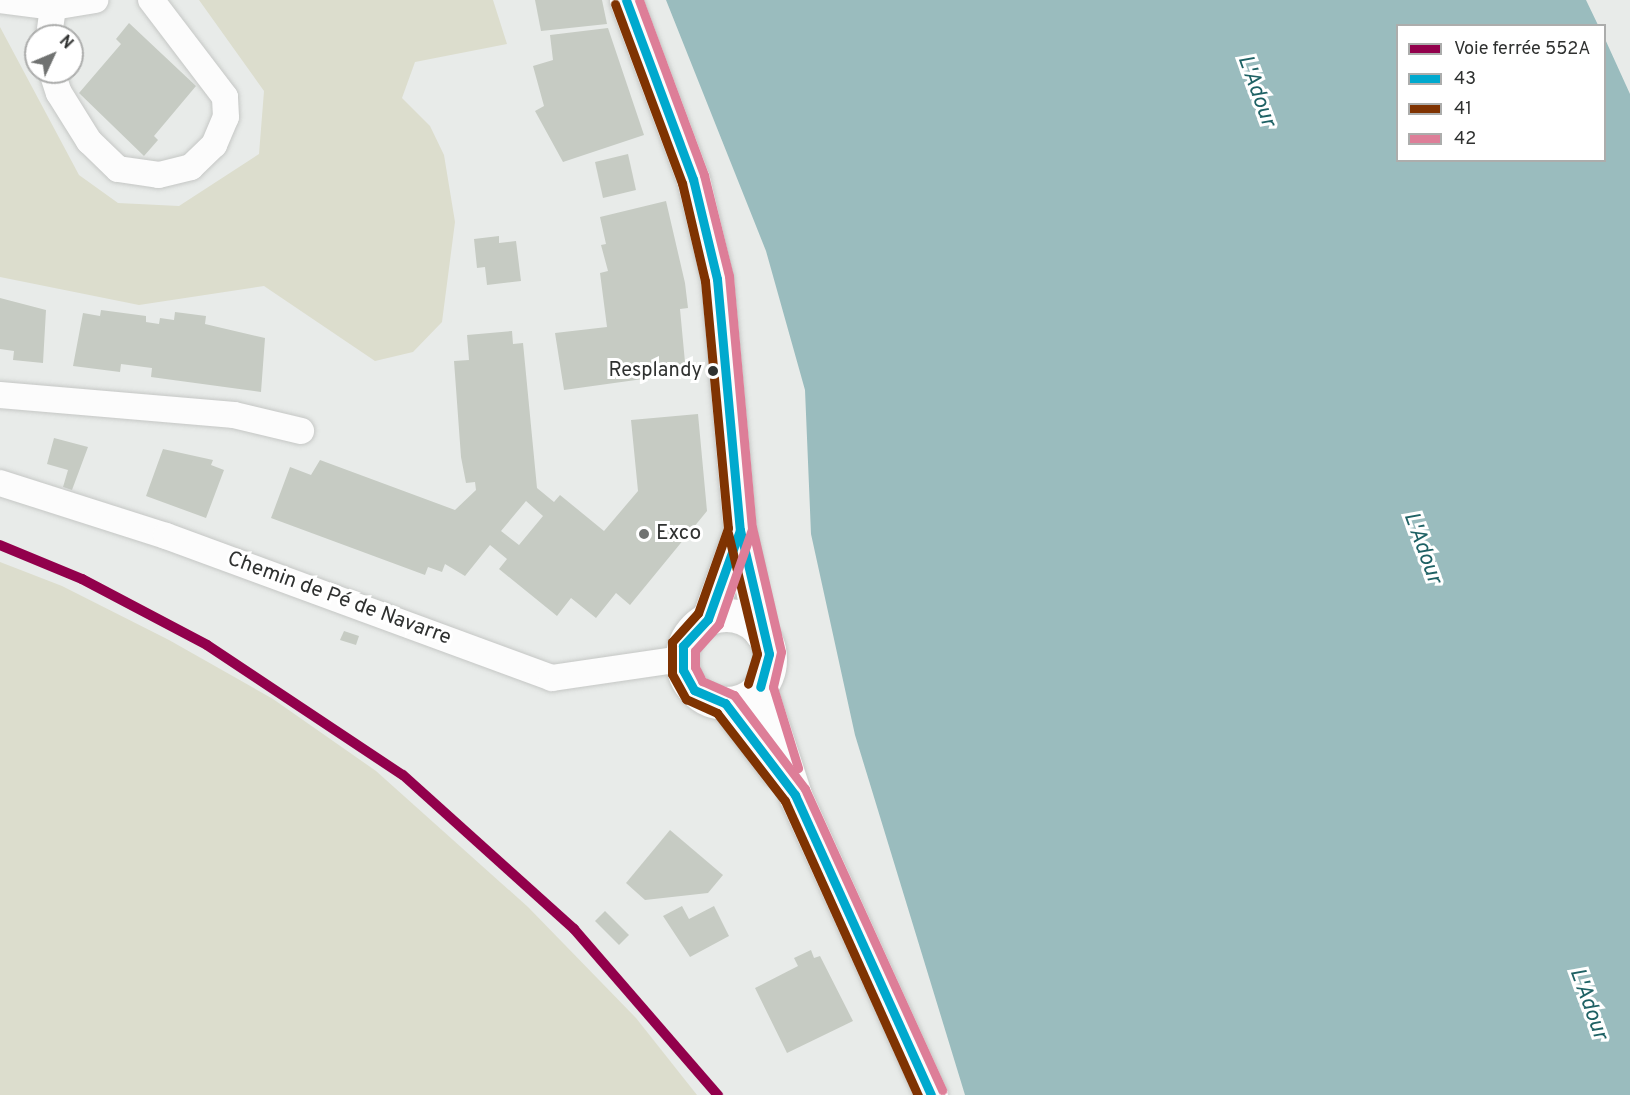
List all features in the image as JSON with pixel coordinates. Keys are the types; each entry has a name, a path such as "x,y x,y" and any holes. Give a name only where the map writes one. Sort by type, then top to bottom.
{"main road":[{"path":"626,0 693,179 717,279 740,530 769,666 760,687 744,699 725,703"},
{"path":"740,530 708,619 689,635 682,659 694,690 725,703 795,795"},
{"path":"708,619 731,615 761,633"},
{"path":"760,687 795,795 931,1095"}],"street":[{"path":"0,0 53,7 95,0"},
{"path":"55,84 58,93 89,141 118,169 159,175 191,167 214,145 226,117 225,97 151,0"},
{"path":"51,24 53,7"},
{"path":"0,395 234,415 301,430"},
{"name":"Chemin de Pé de Navarre","path":"0,483 166,536 552,678 682,659"}],"green space":[{"path":"199,0 493,0 507,44 415,62 402,98 430,126 444,155 455,222 442,322 413,352 375,361 264,286 139,305 0,277 0,27 24,72 24,84 30,84 79,175 118,203 179,206 259,154 264,91"},
{"path":"0,562 62,586 169,640 273,699 376,771 528,907 636,1018 697,1095 0,1095"}],"water":[{"name":"L'Adour","path":"666,0 1586,0 1598,24 1396,24 1396,162 1606,162 1606,41 1630,94 1630,1095 965,1095 855,735 811,534 805,390 766,251"}],"building":[{"path":"535,0 602,0 607,24 541,31"},
{"path":"129,23 196,86 154,136 158,140 144,156 79,93 121,44 116,39"},
{"path":"608,28 644,135 563,162 535,111 544,106 533,66 553,60 550,35"},
{"path":"628,154 636,190 603,198 595,162"},
{"path":"666,201 685,283 688,308 680,309 686,373 564,390 555,333 607,327 600,273 608,271 601,245 606,244 600,217"},
{"path":"499,236 499,243 516,241 521,281 487,285 485,267 477,268 474,239"},
{"path":"0,298 46,310 43,363 13,360 14,351 0,349"},
{"path":"101,310 146,316 146,322 159,324 160,318 174,320 175,312 206,316 205,324 265,338 261,392 151,377 152,368 121,364 120,372 73,366 83,313 100,316"},
{"path":"512,331 513,344 523,343 537,488 554,502 560,495 604,531 638,491 631,420 698,414 707,511 630,605 616,593 596,618 571,598 557,616 499,569 507,559 490,545 465,576 445,564 442,572 428,567 425,575 271,518 290,467 311,475 320,460 455,510 476,490 475,482 466,483 461,457 454,361 469,360 467,335","holes":["526,501 543,516 519,545 501,531"]},
{"path":"54,438 88,447 72,490 63,487 68,470 47,464"},
{"path":"163,449 213,460 211,465 224,470 206,518 146,496"},
{"path":"344,631 359,636 356,645 340,640"},
{"path":"670,830 723,875 708,893 645,900 626,883"},
{"path":"682,906 689,919 714,906 729,936 690,957 663,916"},
{"path":"605,911 629,935 619,945 595,921"},
{"path":"811,950 814,958 820,956 853,1021 787,1053 755,988 798,966 794,958"}],"rail line":[{"name":"552A","path":"0,545 82,579 207,645 403,775 574,929 718,1095"}],"transit line":[{"name":"43","path":"626,0 693,179 717,279 740,530 708,619 683,646 683,670 694,690 725,703 795,795 931,1095"},
{"name":"42","path":"639,0 704,175 729,276 752,529 719,624 695,651 695,667 702,681 734,695 805,789 942,1090"},
{"name":"41","path":"615,4 682,183 705,281 728,528 698,613 672,642 672,674 686,699 717,713 785,801 918,1095"},
{"name":"42","path":"752,527 781,652 773,687 798,768"},
{"name":"43","path":"740,530 769,654 760,687"},
{"name":"41","path":"728,533 757,654 748,684"}],"place":[{"name":"Resplandy","path":"713,371"},
{"name":"Exco","path":"644,534"}]}
